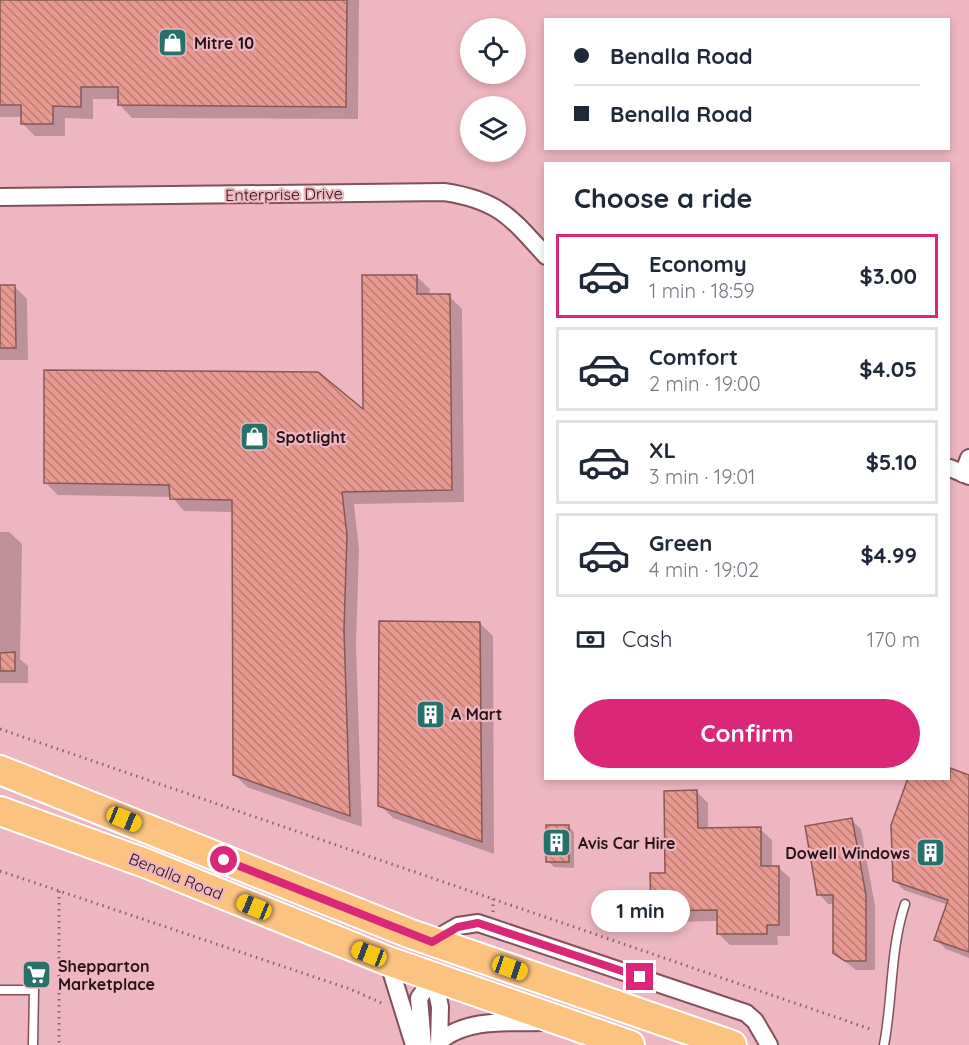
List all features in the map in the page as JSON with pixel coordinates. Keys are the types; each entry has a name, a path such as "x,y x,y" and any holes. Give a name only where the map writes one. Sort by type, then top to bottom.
{"highway":[{"name":"Benalla Road","path":"0,770 440,945 732,1045"},
{"name":"Benalla Road","path":"0,811 145,863 388,961 579,1032 630,1045"},
{"path":"434,978 440,945"}],"street":[{"name":"Enterprise Drive","path":"0,197 444,192 471,196 501,209 544,254"},
{"path":"440,945 458,927 478,923 746,1013 755,1021 769,1045"},
{"path":"388,961 414,1045"},
{"path":"434,978 440,1007 440,1043"},
{"path":"423,1045 419,998 434,978"},
{"path":"440,1043 452,1031 470,1026 579,1032"}],"lane":[{"path":"884,1043 892,1005 896,934 905,904"},
{"path":"0,990 34,990 33,1045"}],"path":[{"path":"0,729 875,1031 884,1043"},
{"path":"0,871 350,989 384,1004"},
{"path":"59,891 59,1045"}],"building":[{"name":"Mitre 10","path":"0,0 347,0 346,107 118,105 118,87 81,87 81,107 53,106 53,124 21,124 21,105 0,105"},
{"path":"362,275 417,275 417,294 450,294 452,490 342,492 347,535 344,630 350,816 233,775 232,500 170,499 169,485 44,483 44,370 318,372 363,409"},
{"path":"0,285 15,285 16,348 0,348"},
{"name":"A Mart","path":"379,621 480,622 482,842 378,806"},
{"path":"15,652 15,671 0,671 0,653"},
{"name":"Dowell Windows","path":"950,768 969,775 969,952 934,940 948,900 893,881 891,825 907,780 950,780"},
{"path":"697,790 698,828 761,827 761,866 779,866 779,925 767,925 767,934 717,934 717,910 651,911 650,873 665,873 664,791"},
{"path":"852,818 866,895 866,961 845,961 833,953 833,895 817,895 805,826"},
{"name":"Avis Car Hire","path":"546,825 569,825 569,862 546,862"}],"place":[{"name":"Mitre 10","path":"173,43"},
{"name":"Spotlight","path":"255,437"},
{"name":"A Mart","path":"430,714"},
{"name":"Avis Car Hire","path":"557,843"},
{"name":"Dowell Windows","path":"931,853"},
{"name":"Shepparton Marketplace","path":"37,975"}],"route":[{"path":"224,860 432,942 458,927 478,923 640,977"}]}
